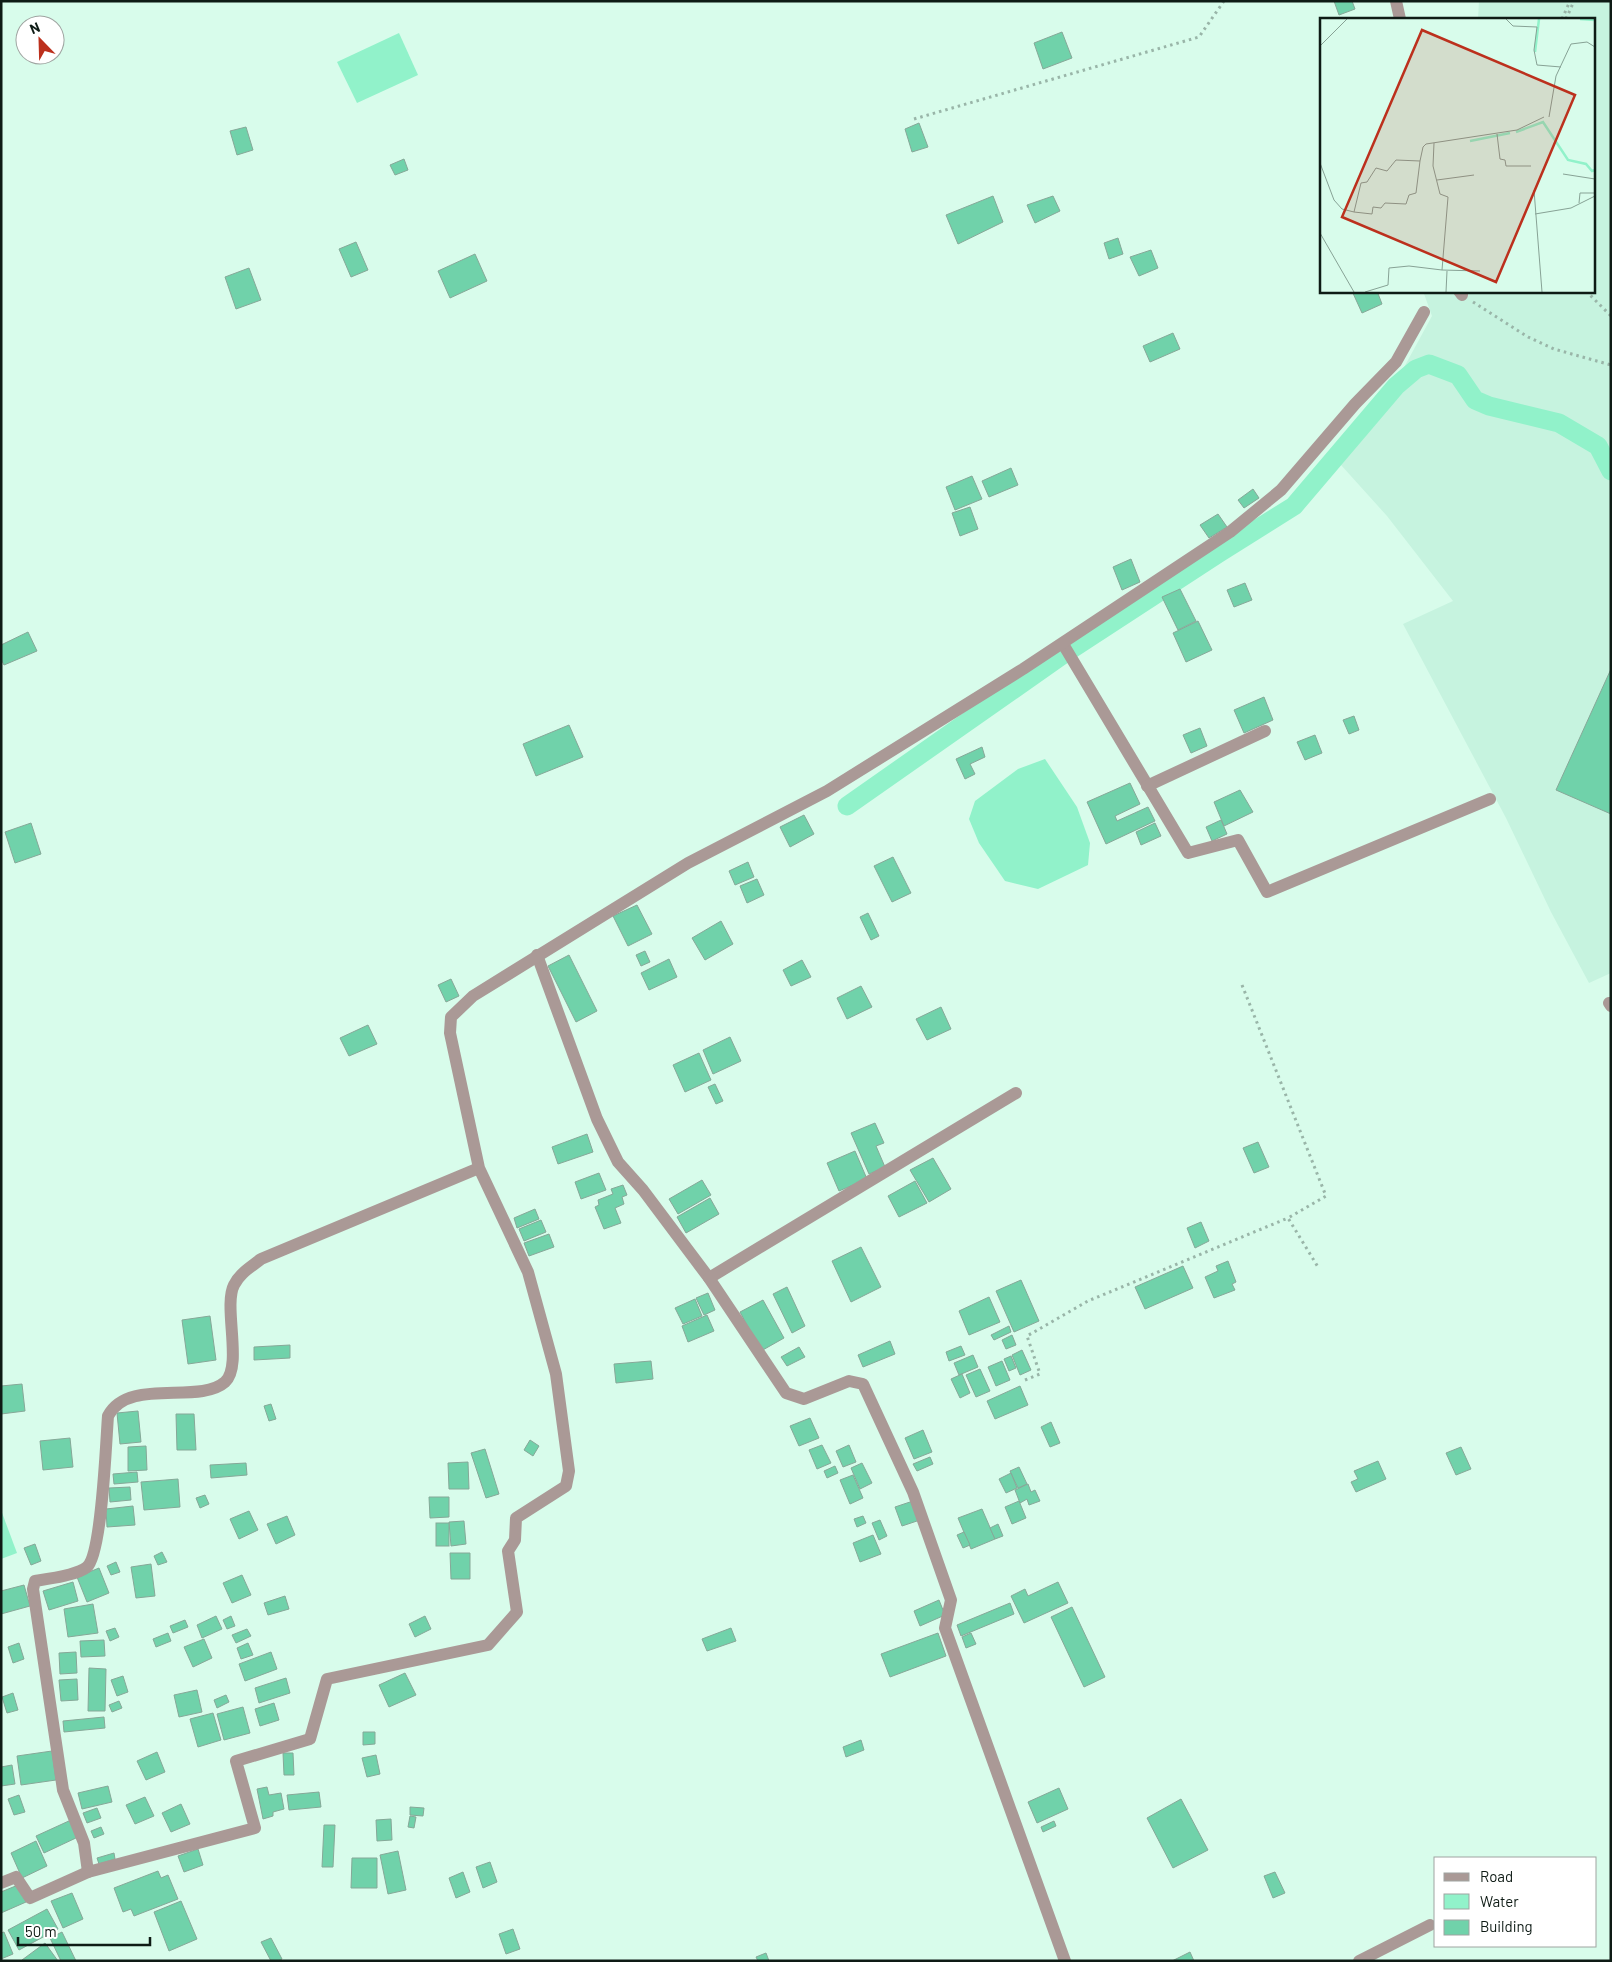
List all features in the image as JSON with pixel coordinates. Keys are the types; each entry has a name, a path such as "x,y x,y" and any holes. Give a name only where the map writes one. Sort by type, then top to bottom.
{"street":[{"path":"1396,1 1400,18"},
{"path":"1,1883 16,1877 30,1898 88,1872 255,1828 236,1761 310,1739 327,1679 488,1645 517,1612 508,1551 514,1540 516,1518 566,1486 570,1472 556,1374 528,1272 479,1168 450,1033 451,1017 473,996 688,863 828,791 1023,669 1230,532 1281,490 1355,404 1396,362 1424,312"},
{"path":"1063,644 1086,686 1188,852 1238,840 1267,892 1490,799"},
{"path":"1147,786 1265,731"},
{"path":"537,955 597,1119 618,1162 643,1190 709,1278 786,1393 804,1399 849,1381 863,1384 913,1492 951,1600 945,1628 1065,1961"},
{"path":"709,1278 1016,1093"},
{"path":"88,1872 84,1843 64,1790 33,1588 35,1581 85,1569 91,1562 98,1533 108,1416 113,1406 124,1399 143,1395 209,1390 225,1382 232,1368 233,1287 242,1273 261,1259 479,1168"},
{"path":"1359,1961 1430,1925"}],"path":[{"path":"914,119 1199,36 1224,1"},
{"path":"1562,18 1570,1"},
{"path":"1566,18 1574,1"},
{"path":"1589,292 1611,316"},
{"path":"1460,293 1528,336 1554,349 1611,365"},
{"path":"1025,1380 1040,1374 1027,1336 1088,1301 1288,1218 1326,1196 1242,985"},
{"path":"1288,1218 1318,1266"}],"shaded area":[{"path":"1479,1 1611,1 1611,973 1589,983 1551,912 1506,818 1403,624 1453,601 1387,516 1341,465 1410,383 1402,371 1432,316 1423,292 1594,292 1594,18 1478,18"}],"water":[{"path":"399,33 418,75 357,103 337,62"},
{"path":"1045,759 1077,807 1090,843 1088,865 1038,889 1005,881 979,843 969,819 975,801 1018,769"},
{"path":"1,1510 17,1553 1,1559"}],"building":[{"path":"1334,1 1352,1 1355,9 1339,15"},
{"path":"1062,32 1072,58 1043,69 1034,43"},
{"path":"919,123 928,147 912,152 905,129"},
{"path":"246,127 253,150 237,155 230,131"},
{"path":"404,159 408,170 395,175 390,165"},
{"path":"993,196 1003,222 958,244 946,215"},
{"path":"1053,196 1060,211 1035,223 1027,205"},
{"path":"1118,238 1123,254 1109,259 1104,243"},
{"path":"356,242 368,270 351,277 339,249"},
{"path":"1151,250 1158,268 1139,276 1130,257"},
{"path":"475,254 487,281 450,298 438,271"},
{"path":"249,268 261,300 236,309 225,277"},
{"path":"1352,292 1377,292 1382,304 1362,313"},
{"path":"1173,333 1180,349 1150,362 1143,346"},
{"path":"1011,468 1018,485 989,497 982,481"},
{"path":"972,476 982,499 955,510 946,487"},
{"path":"1253,489 1259,498 1244,508 1238,500"},
{"path":"970,507 978,529 960,536 952,513"},
{"path":"1218,514 1227,527 1209,538 1200,525"},
{"path":"1131,559 1140,582 1122,590 1113,567"},
{"path":"1245,583 1252,600 1234,607 1227,590"},
{"path":"1180,589 1196,621 1178,630 1162,597"},
{"path":"1198,621 1212,650 1186,662 1173,633"},
{"path":"28,632 37,651 4,665 1,659 1,645"},
{"path":"1611,669 1611,814 1556,790"},
{"path":"1264,697 1273,720 1244,733 1234,710"},
{"path":"1354,716 1359,730 1349,734 1343,720"},
{"path":"569,725 583,757 536,776 523,744"},
{"path":"1200,728 1207,746 1191,753 1183,735"},
{"path":"1315,735 1322,753 1305,760 1297,742"},
{"path":"982,747 985,757 970,764 975,774 965,779 956,759"},
{"path":"1130,783 1140,804 1115,816 1117,821 1148,807 1155,821 1106,844 1087,802"},
{"path":"1240,790 1253,812 1224,826 1214,802"},
{"path":"804,815 814,834 790,847 780,827"},
{"path":"1221,820 1227,834 1212,841 1206,827"},
{"path":"31,823 41,854 15,863 5,832"},
{"path":"1155,823 1161,836 1141,845 1136,832"},
{"path":"893,857 911,893 892,902 874,866"},
{"path":"748,862 754,877 735,885 729,871"},
{"path":"757,879 764,895 747,903 740,886"},
{"path":"637,905 652,934 628,946 613,916"},
{"path":"868,913 879,936 871,940 860,917"},
{"path":"721,921 733,944 705,960 692,938"},
{"path":"645,951 650,962 641,966 636,955"},
{"path":"569,955 597,1011 576,1022 548,966"},
{"path":"669,959 677,977 649,990 641,973"},
{"path":"802,960 811,977 791,986 783,970"},
{"path":"451,979 459,996 446,1002 438,985"},
{"path":"861,986 872,1007 847,1019 837,998"},
{"path":"941,1007 951,1029 927,1040 916,1019"},
{"path":"368,1025 377,1044 349,1056 340,1038"},
{"path":"730,1037 741,1061 713,1074 703,1050"},
{"path":"699,1053 711,1080 685,1092 673,1065"},
{"path":"715,1084 723,1101 716,1104 708,1087"},
{"path":"875,1123 884,1143 876,1146 885,1167 869,1174 851,1133"},
{"path":"587,1134 593,1152 558,1164 552,1147"},
{"path":"1258,1142 1269,1167 1254,1173 1243,1148"},
{"path":"855,1151 867,1179 839,1191 827,1163"},
{"path":"933,1158 951,1189 929,1202 910,1170"},
{"path":"599,1173 606,1190 581,1199 575,1182"},
{"path":"702,1180 711,1195 678,1214 669,1199"},
{"path":"915,1181 927,1203 899,1217 888,1196"},
{"path":"623,1185 627,1195 622,1197 624,1204 615,1208 621,1223 604,1229 595,1207 599,1205 598,1200 613,1194 611,1189"},
{"path":"710,1198 719,1214 686,1233 677,1217"},
{"path":"535,1209 539,1219 517,1228 514,1218"},
{"path":"541,1220 546,1232 524,1241 519,1229"},
{"path":"1201,1222 1209,1241 1195,1248 1187,1228"},
{"path":"549,1234 554,1247 529,1256 524,1243"},
{"path":"861,1247 881,1287 851,1302 832,1261"},
{"path":"1228,1261 1236,1282 1232,1284 1235,1290 1214,1298 1205,1277 1218,1271 1216,1266"},
{"path":"1183,1266 1193,1288 1145,1309 1135,1287"},
{"path":"1021,1280 1039,1321 1014,1332 996,1291"},
{"path":"787,1287 805,1326 792,1333 773,1294"},
{"path":"708,1293 715,1310 704,1315 696,1298"},
{"path":"989,1297 1000,1322 969,1335 959,1311"},
{"path":"695,1299 702,1316 683,1324 675,1308"},
{"path":"763,1300 784,1338 761,1351 740,1312"},
{"path":"707,1315 714,1331 688,1342 682,1326"},
{"path":"210,1316 216,1360 188,1364 182,1320"},
{"path":"1009,1326 1011,1332 994,1340 991,1335"},
{"path":"1012,1335 1016,1345 1006,1349 1002,1340"},
{"path":"890,1341 895,1354 863,1367 858,1355"},
{"path":"290,1345 290,1358 254,1360 254,1347"},
{"path":"961,1346 965,1355 949,1361 946,1352"},
{"path":"799,1347 805,1357 787,1366 781,1357"},
{"path":"1022,1350 1031,1370 1020,1375 1012,1355"},
{"path":"973,1355 978,1367 959,1375 954,1363"},
{"path":"1011,1356 1016,1368 1009,1371 1004,1359"},
{"path":"651,1361 653,1379 616,1383 614,1364"},
{"path":"1002,1361 1010,1380 996,1386 988,1367"},
{"path":"980,1369 990,1391 976,1397 966,1375"},
{"path":"962,1374 970,1393 960,1398 951,1379"},
{"path":"22,1384 25,1411 1,1414 1,1386"},
{"path":"1020,1386 1028,1405 995,1419 987,1401"},
{"path":"271,1404 276,1419 269,1421 264,1406"},
{"path":"138,1411 141,1442 120,1444 117,1413"},
{"path":"176,1414 194,1414 196,1450 177,1450"},
{"path":"810,1418 819,1438 799,1446 790,1426"},
{"path":"1051,1422 1060,1443 1050,1447 1041,1427"},
{"path":"923,1430 932,1452 914,1459 905,1438"},
{"path":"70,1438 73,1467 43,1470 40,1441"},
{"path":"530,1440 539,1446 533,1456 524,1450"},
{"path":"822,1445 831,1463 817,1469 809,1450"},
{"path":"849,1445 856,1462 843,1467 836,1451"},
{"path":"146,1446 147,1470 128,1471 128,1447"},
{"path":"1461,1447 1471,1469 1456,1475 1446,1453"},
{"path":"485,1449 499,1494 486,1498 471,1453"},
{"path":"930,1457 933,1464 917,1471 913,1464"},
{"path":"1378,1461 1386,1479 1356,1492 1351,1482 1358,1479 1354,1471"},
{"path":"468,1462 469,1489 449,1489 448,1463"},
{"path":"246,1463 247,1475 211,1478 210,1465"},
{"path":"862,1463 872,1483 860,1489 851,1468"},
{"path":"835,1466 838,1473 827,1478 824,1471"},
{"path":"1019,1467 1027,1484 1018,1488 1010,1471"},
{"path":"137,1472 138,1482 114,1484 113,1474"},
{"path":"1011,1473 1017,1488 1006,1493 999,1479"},
{"path":"853,1475 863,1498 850,1504 840,1480"},
{"path":"178,1479 180,1507 144,1510 141,1482"},
{"path":"1028,1484 1031,1492 1035,1490 1040,1501 1029,1505 1027,1499 1020,1503 1015,1490"},
{"path":"130,1487 131,1500 110,1502 109,1488"},
{"path":"205,1495 209,1504 200,1508 196,1498"},
{"path":"429,1497 449,1497 449,1517 430,1518"},
{"path":"913,1501 920,1520 902,1526 895,1507"},
{"path":"1019,1501 1026,1518 1012,1524 1005,1507"},
{"path":"133,1506 135,1525 107,1527 106,1509"},
{"path":"982,1509 995,1539 971,1549 958,1518"},
{"path":"249,1511 258,1530 239,1539 230,1519"},
{"path":"287,1516 295,1535 276,1544 267,1524"},
{"path":"863,1516 866,1523 857,1527 854,1519"},
{"path":"880,1520 887,1536 879,1540 872,1523"},
{"path":"464,1521 466,1544 451,1546 449,1522"},
{"path":"436,1523 449,1523 449,1546 436,1546"},
{"path":"998,1524 1003,1536 995,1539 990,1528"},
{"path":"964,1532 970,1545 963,1548 957,1535"},
{"path":"873,1535 881,1554 860,1562 853,1543"},
{"path":"35,1544 41,1561 31,1565 24,1548"},
{"path":"162,1552 167,1562 158,1565 154,1556"},
{"path":"450,1553 470,1553 470,1579 451,1579"},
{"path":"116,1562 120,1572 111,1575 107,1566"},
{"path":"151,1564 155,1596 136,1598 131,1567"},
{"path":"99,1568 109,1593 87,1602 77,1577"},
{"path":"242,1575 251,1595 232,1603 223,1583"},
{"path":"73,1582 78,1601 49,1610 43,1591"},
{"path":"1058,1582 1068,1603 1024,1623 1011,1596 1025,1589 1028,1596"},
{"path":"24,1585 30,1606 1,1614 1,1591"},
{"path":"285,1596 289,1609 268,1615 264,1603"},
{"path":"939,1600 945,1615 920,1626 914,1611"},
{"path":"1010,1603 1014,1614 961,1636 957,1625"},
{"path":"93,1604 98,1633 68,1637 64,1609"},
{"path":"1072,1607 1105,1677 1084,1687 1051,1617"},
{"path":"216,1616 222,1629 202,1638 197,1625"},
{"path":"231,1616 235,1626 227,1629 223,1620"},
{"path":"425,1616 431,1629 415,1637 409,1624"},
{"path":"185,1620 188,1627 173,1633 170,1626"},
{"path":"115,1628 119,1637 110,1641 106,1631"},
{"path":"731,1628 736,1641 707,1651 702,1639"},
{"path":"247,1629 251,1636 236,1643 232,1635"},
{"path":"168,1633 171,1641 156,1647 153,1639"},
{"path":"938,1633 946,1656 890,1677 881,1654"},
{"path":"971,1633 976,1644 966,1648 962,1637"},
{"path":"204,1639 212,1658 193,1667 184,1647"},
{"path":"104,1640 105,1656 81,1657 80,1641"},
{"path":"19,1643 24,1659 13,1663 8,1647"},
{"path":"248,1643 253,1655 241,1659 237,1648"},
{"path":"76,1652 77,1673 60,1674 59,1653"},
{"path":"271,1652 277,1669 245,1681 239,1664"},
{"path":"89,1668 106,1669 105,1711 88,1711"},
{"path":"405,1673 416,1695 389,1707 379,1685"},
{"path":"123,1676 128,1692 117,1696 111,1680"},
{"path":"286,1678 290,1693 259,1703 255,1688"},
{"path":"77,1679 78,1700 61,1701 59,1680"},
{"path":"197,1690 202,1712 179,1717 174,1695"},
{"path":"13,1693 18,1710 7,1713 2,1697"},
{"path":"226,1695 229,1702 217,1708 214,1700"},
{"path":"119,1701 122,1708 112,1712 109,1705"},
{"path":"274,1703 279,1720 260,1726 255,1709"},
{"path":"243,1707 250,1733 224,1740 217,1714"},
{"path":"213,1713 221,1740 198,1747 190,1719"},
{"path":"104,1717 105,1728 64,1732 63,1721"},
{"path":"363,1732 375,1732 375,1744 363,1745"},
{"path":"861,1740 864,1750 846,1757 843,1747"},
{"path":"52,1751 56,1780 21,1785 17,1756"},
{"path":"157,1752 165,1772 146,1780 137,1761"},
{"path":"283,1753 293,1753 294,1775 284,1775"},
{"path":"376,1755 380,1774 367,1777 362,1758"},
{"path":"12,1765 15,1784 1,1786 1,1767"},
{"path":"108,1786 112,1802 82,1809 78,1793"},
{"path":"267,1787 269,1795 281,1793 284,1809 273,1812 273,1816 263,1819 257,1789"},
{"path":"1059,1788 1068,1809 1037,1823 1028,1802"},
{"path":"319,1792 321,1807 289,1810 287,1795"},
{"path":"19,1795 25,1812 14,1815 8,1799"},
{"path":"145,1797 154,1816 135,1824 126,1805"},
{"path":"1181,1799 1208,1850 1173,1868 1147,1818"},
{"path":"181,1804 190,1824 171,1832 162,1813"},
{"path":"410,1807 424,1808 423,1816 410,1815"},
{"path":"97,1808 101,1818 87,1823 83,1813"},
{"path":"410,1816 416,1817 414,1828 408,1827"},
{"path":"391,1819 392,1840 377,1841 376,1820"},
{"path":"71,1820 78,1837 44,1853 36,1836"},
{"path":"1054,1821 1056,1826 1043,1832 1041,1827"},
{"path":"324,1825 335,1825 333,1867 322,1867"},
{"path":"101,1827 104,1834 94,1838 91,1831"},
{"path":"36,1841 47,1866 22,1878 11,1853"},
{"path":"198,1849 203,1865 184,1872 178,1856"},
{"path":"398,1851 406,1890 388,1894 380,1855"},
{"path":"114,1853 115,1859 99,1864 97,1858"},
{"path":"352,1858 377,1858 377,1888 351,1888"},
{"path":"490,1862 497,1882 483,1888 476,1867"},
{"path":"158,1871 161,1878 168,1875 178,1899 134,1916 131,1909 123,1912 114,1888"},
{"path":"463,1872 470,1892 456,1898 449,1878"},
{"path":"1275,1872 1285,1893 1273,1898 1264,1876"},
{"path":"18,1885 26,1902 1,1913 1,1892"},
{"path":"72,1893 83,1919 63,1928 51,1901"},
{"path":"181,1901 197,1939 169,1951 154,1912"},
{"path":"47,1909 58,1929 19,1950 8,1930"},
{"path":"513,1929 520,1949 506,1954 499,1934"},
{"path":"4,1932 13,1954 1,1959 1,1933"},
{"path":"62,1932 76,1961 61,1961 50,1938"},
{"path":"271,1938 282,1959 278,1961 271,1961 261,1942"},
{"path":"45,1943 58,1961 22,1960"},
{"path":"1190,1952 1194,1961 1172,1961"},
{"path":"766,1953 769,1961 758,1961 756,1957"}],"waterway":[{"path":"847,806 1061,656 1294,506 1396,386 1416,369 1429,364 1458,375 1475,400 1489,406 1559,423 1598,446 1611,471"}]}
